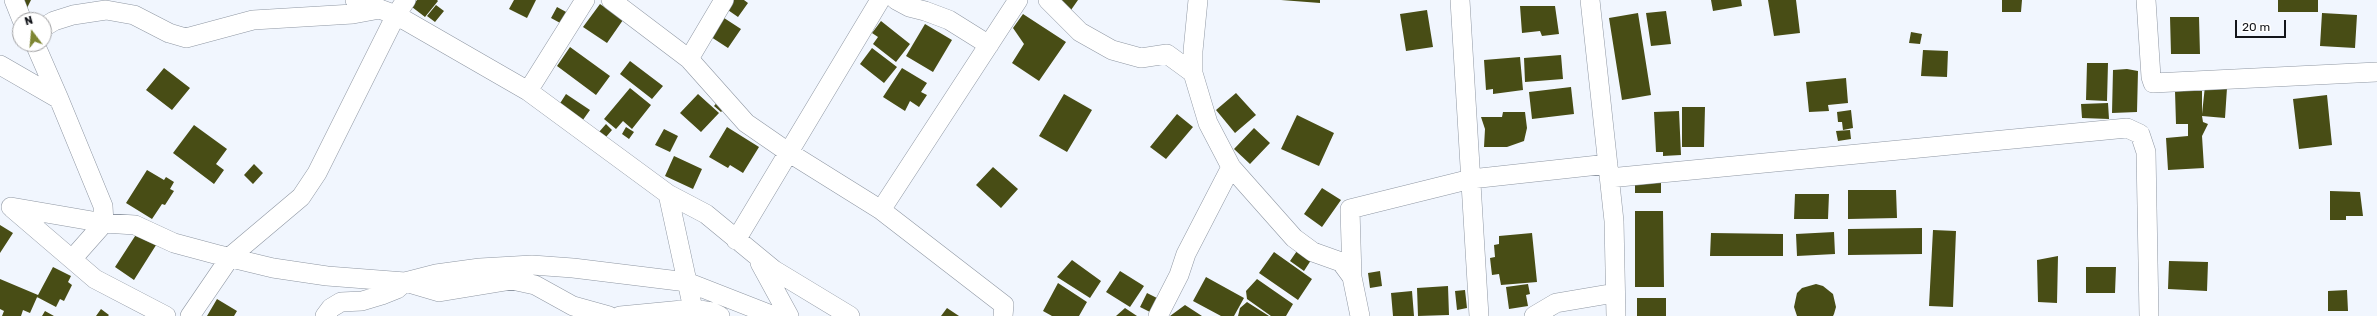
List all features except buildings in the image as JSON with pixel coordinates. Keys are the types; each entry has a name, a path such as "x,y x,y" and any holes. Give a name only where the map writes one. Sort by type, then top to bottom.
{"street":[{"path":"14,0 19,12"},
{"path":"355,0 394,8 528,91 668,194 706,214 774,270 850,316"},
{"path":"528,91 585,0"},
{"path":"611,0 690,59 746,123 788,152 881,210 1004,305 1003,316"},
{"path":"690,59 724,0"},
{"path":"896,0 909,7 949,20 989,45"},
{"path":"881,210 1018,0"},
{"path":"1048,0 1080,32 1112,50 1140,58 1167,54 1182,63 1193,73"},
{"path":"1198,0 1193,51 1193,73 1208,123 1231,167 1294,238 1313,252 1341,262 1354,284 1347,316"},
{"path":"1460,0 1479,316"},
{"path":"1590,0 1614,221 1616,316"},
{"path":"2146,0 2151,77 2153,83 2377,72"},
{"path":"736,240 876,3"},
{"path":"52,22 73,15 106,10 134,15 186,38 253,20 353,14 394,8"},
{"path":"190,316 231,256 301,197 317,173 394,8"},
{"path":"38,52 103,206 104,223 73,258"},
{"path":"0,65 59,99"},
{"path":"1360,316 1354,284 1350,209 1471,178 1608,171 2127,128 2140,134 2146,152 2149,316"},
{"path":"1158,316 1179,275 1186,254 1231,167"},
{"path":"668,194 693,309"},
{"path":"6,204 104,223 135,225 174,243 231,256 273,268 327,276 405,282 439,292 512,280 535,285 573,306 609,316"},
{"path":"6,204 73,258 95,278 166,316"},
{"path":"757,257 789,316"},
{"path":"325,316 331,308 341,302 362,301 382,295 397,289 405,282 443,273 532,265 688,282 774,316"},
{"path":"1534,316 1556,304 1615,293"},
{"path":"620,316 693,309 712,312 720,316"}]}
